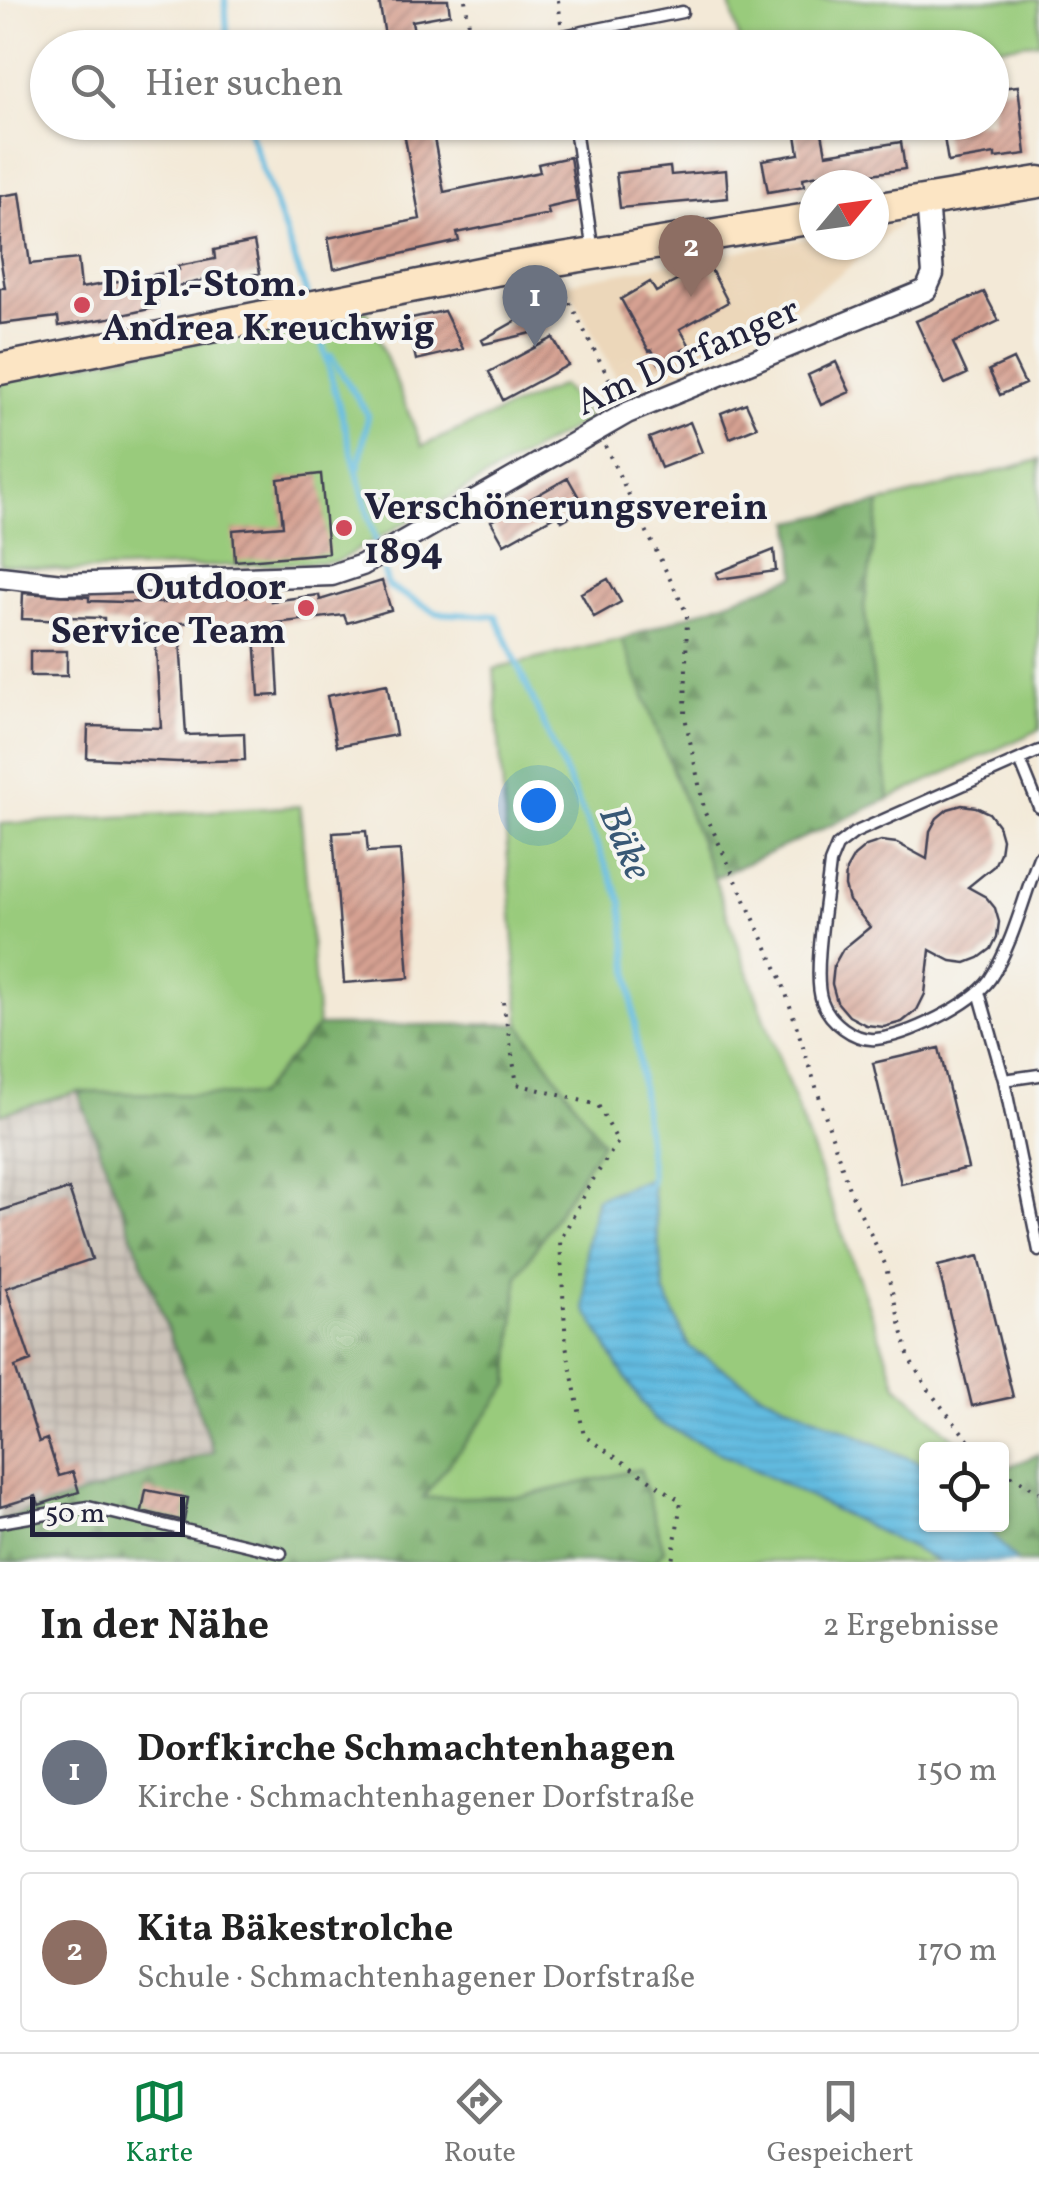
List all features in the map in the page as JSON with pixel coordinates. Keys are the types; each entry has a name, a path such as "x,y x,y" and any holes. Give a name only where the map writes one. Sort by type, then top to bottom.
{"main road":[{"path":"889,206 1039,182"},
{"path":"0,369 547,261 799,220"}],"street":[{"name":"Am Dorfanger","path":"0,577 62,584 332,575 362,565 627,413 926,290 933,274 927,200"}],"lane":[{"path":"611,30 682,12"},
{"path":"577,140 593,253"},
{"path":"1039,751 854,833 837,846 830,863 819,980 821,1000 830,1016 844,1029 872,1040 956,1008 979,992 998,966 1039,857"},
{"path":"1020,760 1039,807"},
{"path":"979,992 1004,1080 1039,1251"},
{"path":"1004,1080 1039,1075"},
{"path":"0,1522 88,1508 281,1553"}],"path":[{"path":"464,0 470,30"},
{"path":"558,0 562,30"},
{"path":"547,261 627,413"},
{"path":"598,430 687,614 685,717 705,813 781,978 849,1189 885,1264 909,1358 970,1442"},
{"path":"502,1002 517,1084 598,1105 618,1142 560,1241 566,1345 584,1436 681,1501 672,1562"},
{"path":"1009,1474 1039,1492"}],"shaded area":[{"path":"903,221 889,233 889,223"},
{"path":"799,240 799,260 857,260 789,311 668,378 660,365 622,389 566,283"},
{"path":"78,1092 214,1453 0,1521 0,1114"}],"green space":[{"path":"729,0 1039,0 1039,42 1009,46 1009,30 737,30"},
{"path":"367,310 422,446 562,385 589,419 336,562 69,571 0,564 0,379"},
{"path":"1039,460 1039,730 889,799 864,607 880,503"},
{"path":"880,503 864,607 889,799 714,878 622,639 796,576 792,522"},
{"path":"622,639 714,878 897,1385 958,1442 919,1442 919,1464 763,1394 689,1347 664,1291 651,1179 654,1420 940,1562 654,1562 664,1550 639,1470 525,1496 422,1499 509,1385 518,1276 602,1142 520,1024 494,669"},
{"path":"300,806 318,1026 257,1096 78,1092 0,1114 0,824"},
{"path":"520,1024 602,1142 518,1276 509,1385 423,1498 525,1496 640,1469 664,1550 654,1562 0,1562 0,1521 214,1452 78,1092 257,1096 318,1026"},
{"path":"1039,1454 1039,1562 1017,1562 990,1532 1009,1532 1009,1466"}],"water":[{"path":"651,1178 664,1291 689,1347 763,1394 919,1463 919,1532 990,1532 1016,1561 940,1562 654,1420 585,1308 586,1245 597,1198"}],"building":[{"path":"379,0 448,0 450,14 412,21 414,30 384,30"},
{"path":"1018,86 1026,154 995,158 995,154 948,162 944,140 1009,140 1009,87"},
{"path":"405,140 434,140 444,192 540,172 538,164 570,157 577,201 547,208 549,214 457,233 459,241 334,269 328,238 420,219"},
{"path":"797,140 823,140 826,154 901,142 905,169 799,170 799,187 768,192 762,160 799,154"},
{"path":"670,167 671,175 726,170 728,198 620,208 616,173"},
{"path":"20,193 30,264 78,259 81,288 179,270 178,266 215,259 214,250 254,242 260,273 155,291 158,307 109,318 59,326 58,317 0,324 0,288 5,288 0,256 0,196"},
{"path":"708,264 728,302 680,329 690,346 659,363 621,299 650,282 656,292"},
{"path":"984,292 999,321 953,343 967,374 945,384 916,321"},
{"path":"537,309 549,329 484,344 482,340"},
{"path":"444,311 463,349 416,360 407,319"},
{"path":"553,338 568,365 503,400 489,372"},
{"path":"1013,359 1025,384 1000,395 989,370"},
{"path":"836,362 850,392 821,405 808,375"},
{"path":"746,403 757,427 730,438 721,413"},
{"path":"690,422 702,452 661,468 649,438"},
{"path":"321,474 328,553 235,561 233,530 283,526 278,479"},
{"path":"568,478 585,508 562,521 558,514 504,544 491,521"},
{"path":"774,550 776,571 718,579 716,573"},
{"path":"608,579 621,602 594,617 581,593"},
{"path":"382,581 391,610 347,623 344,615 275,623 279,695 259,696 255,634 220,635 220,622 179,623 186,735 244,733 245,760 87,758 88,726 161,728 155,634 149,634 149,626 104,623 104,618 22,619 23,593 89,597 89,601 164,603 164,599 271,596 271,601 319,595 320,600"},
{"path":"30,651 67,651 67,676 30,676"},
{"path":"387,684 396,735 337,746 327,696"},
{"path":"962,805 989,813 1002,839 994,866 968,887 986,897 995,908 999,922 997,937 991,949 966,963 951,961 930,950 925,994 917,1010 902,1022 884,1027 866,1025 849,1016 837,1002 832,984 834,965 843,949 870,927 849,901 846,870 866,846 881,841 897,843 927,859 930,831 937,818"},
{"path":"366,831 368,852 400,850 409,978 344,983 333,833"},
{"path":"939,1048 968,1168 901,1184 873,1063"},
{"path":"69,1189 92,1259 6,1288 31,1361 15,1367 39,1442 47,1439 59,1476 73,1472 79,1492 39,1505 36,1496 0,1507 0,1211"},
{"path":"979,1256 1013,1397 972,1406 938,1266"},
{"path":"146,1490 188,1498 184,1521 142,1511"}],"waterway":[{"name":"Bäke","path":"225,0 227,30"},
{"name":"Bäke","path":"252,140 309,300"},
{"name":"Bäke","path":"315,317 388,586 437,613 496,616 622,902 649,1185"},
{"path":"331,356 368,415 359,467"}],"place":[{"name":"Kita Bäkestrolche","path":"691,297"},
{"name":"Dipl.-Stom. Andrea Kreuchwig","path":"82,305"},
{"name":"Dorfkirche Schmachtenhagen","path":"535,347"},
{"name":"Verschönerungsverein 1894","path":"344,528"},
{"name":"Outdoor Service Team","path":"306,608"}]}
